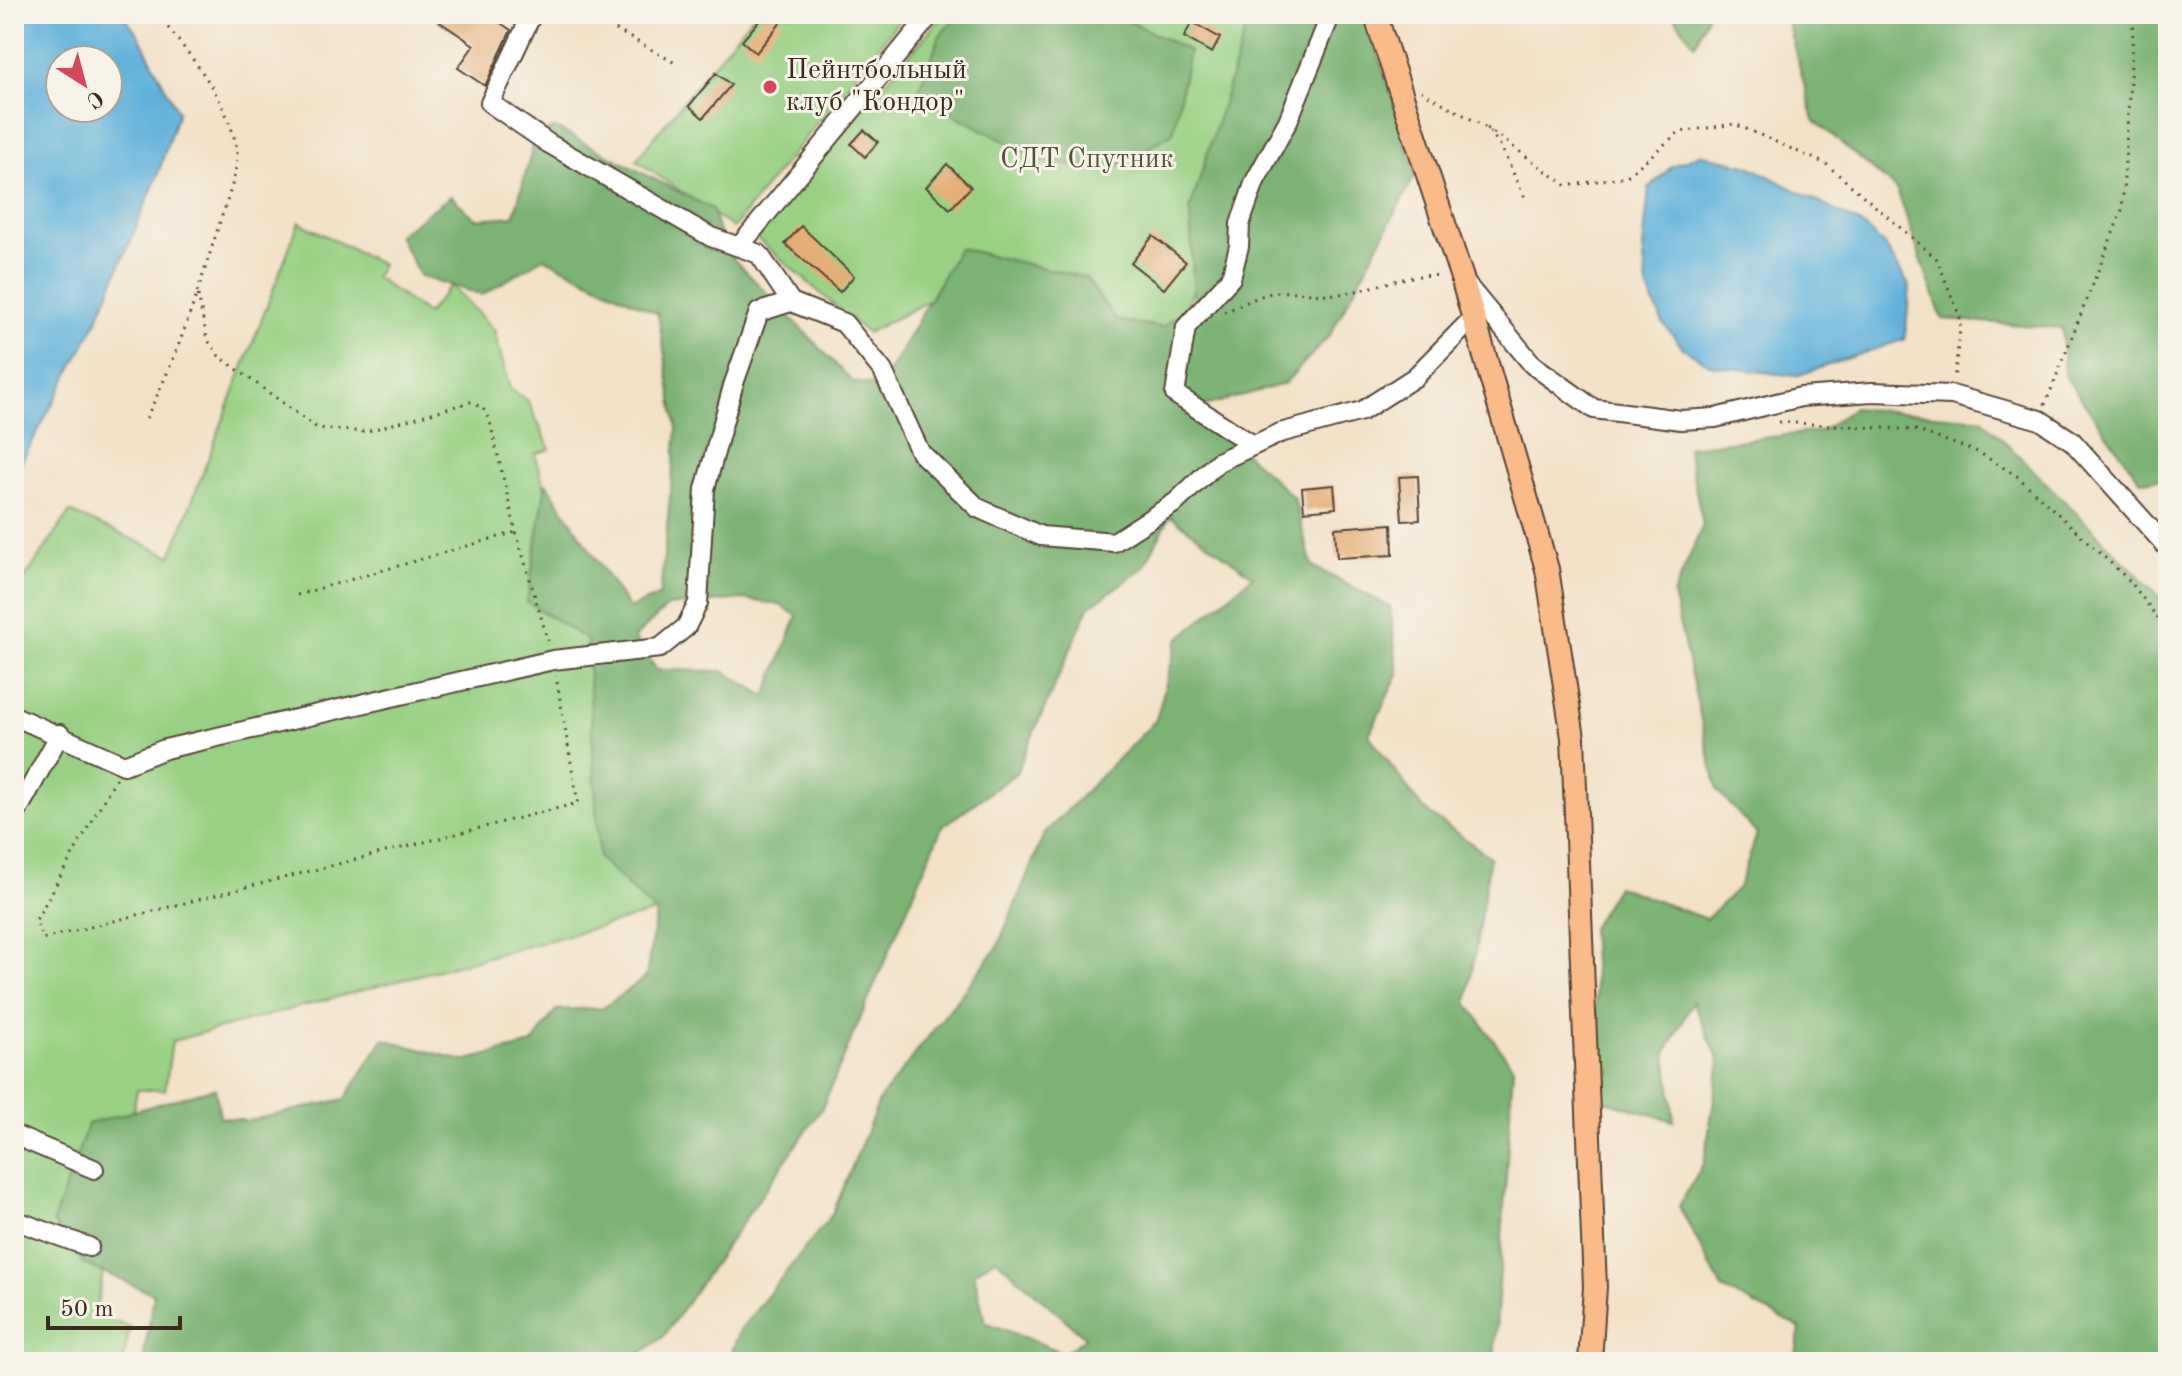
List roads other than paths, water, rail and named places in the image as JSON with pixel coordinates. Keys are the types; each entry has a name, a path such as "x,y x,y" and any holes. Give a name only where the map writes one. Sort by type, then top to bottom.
{"main road":[{"path":"1375,14 1462,278 1547,569 1573,738 1595,1287 1590,1362"}],"street":[{"path":"532,14 490,103 548,143 711,237 759,254 791,302 844,323 883,371 920,452 978,508 1041,536 1114,542 1176,502 1218,462 1280,433 1362,411 1415,377 1472,319"},
{"path":"739,247 931,14"},
{"path":"1253,445 1175,394 1186,327 1231,278 1239,246 1240,224 1255,181 1288,121 1331,14"},
{"path":"1462,278 1533,365 1594,409 1681,420 1715,418 1801,397 1872,392 1952,395 2040,420 2072,441 2168,548"},
{"path":"14,716 124,765 165,749 553,660 660,648 686,627 698,603 705,489 733,386 759,312 791,302"},
{"path":"14,817 60,734"},
{"path":"14,1135 94,1169"},
{"path":"14,1220 89,1247"}],"water":[{"path":"14,14 122,14 138,34 178,112 157,177 96,323 14,476"},
{"path":"1700,154 1749,166 1861,224 1885,246 1910,287 1905,339 1796,376 1713,366 1683,348 1663,323 1647,287 1643,248 1649,188 1672,166"}],"place":[{"name":"Пейнтбольный клуб \"Кондор\"","path":"770,87"}],"park label":[{"name":"СДТ Спутник","path":"1087,160"}]}
